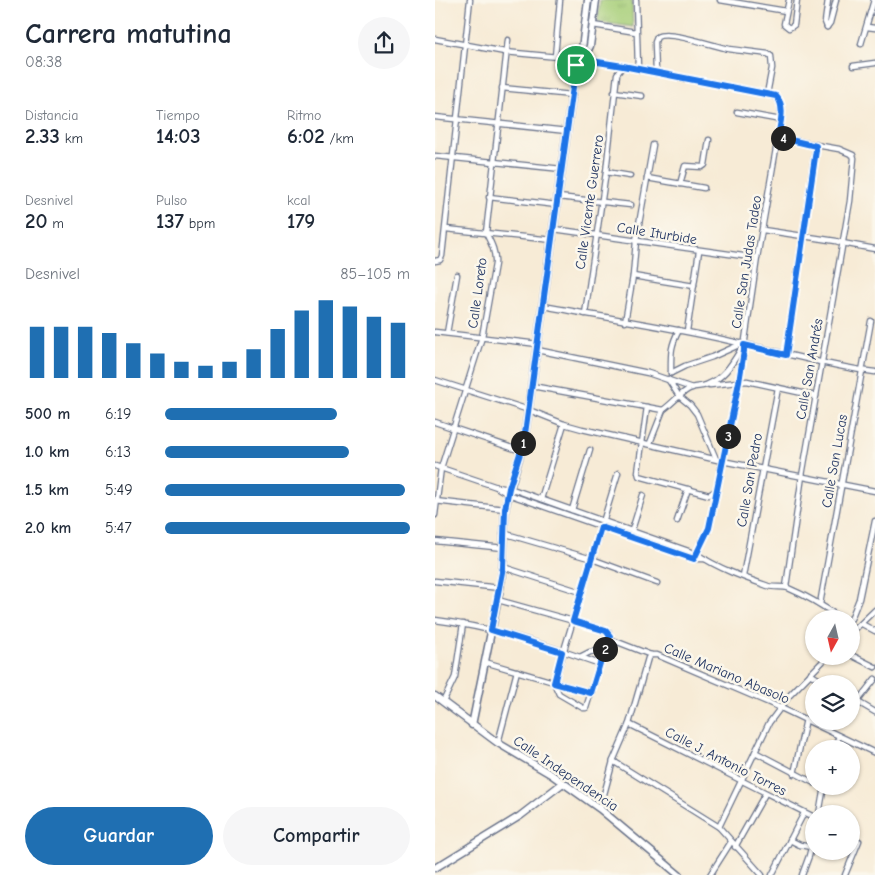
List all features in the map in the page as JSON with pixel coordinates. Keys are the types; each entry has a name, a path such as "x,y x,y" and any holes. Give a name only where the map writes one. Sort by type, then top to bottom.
{"street":[{"path":"435,261 440,260 442,256 446,228 470,0"},
{"path":"555,57 560,0"},
{"path":"580,58 588,0"},
{"path":"472,725 500,588 503,567 505,509 521,451 529,410 576,65 588,50 596,0"},
{"path":"635,0 638,69"},
{"path":"721,0 786,11"},
{"path":"789,0 784,24 789,28 794,25 797,0"},
{"path":"828,0 825,22 827,27 830,23 836,0"},
{"path":"861,44 874,0"},
{"path":"593,25 636,32"},
{"path":"867,27 875,28"},
{"path":"435,39 505,52 580,58 767,94 772,68 771,56 729,49 693,39 663,34 657,37 655,42 656,72"},
{"name":"Calle Loreto","path":"435,515 441,468 482,337 496,257 486,233 505,52 508,40"},
{"path":"853,66 875,63"},
{"name":"Calle Vicente Guerrero","path":"585,314 606,172 614,92 617,74 623,66"},
{"path":"502,88 572,95"},
{"path":"614,92 642,96"},
{"name":"Calle San Judas Tadeo","path":"694,559 709,528 739,382 744,351 743,344 781,120 779,100 776,96 767,94"},
{"path":"737,112 781,120"},
{"path":"435,117 567,132"},
{"path":"778,137 816,146 786,355"},
{"path":"681,184 685,166 702,167 705,165 709,140"},
{"path":"625,322 633,276 636,241 653,145"},
{"name":"Calle San Andrés","path":"785,587 802,476 850,201 853,155 839,148 816,146"},
{"path":"435,156 562,169"},
{"path":"606,172 630,176"},
{"path":"647,178 704,188"},
{"path":"489,197 557,205"},
{"path":"559,197 631,205"},
{"path":"446,228 553,240"},
{"name":"Calle Iturbide","path":"554,229 757,258"},
{"path":"763,230 837,241 875,249"},
{"path":"687,332 699,251"},
{"path":"447,333 457,275"},
{"path":"633,276 694,286"},
{"path":"544,306 625,322 679,330 822,363 875,372"},
{"name":"Calle San Lucas","path":"820,604 871,321"},
{"path":"668,379 671,373 670,351 679,330"},
{"path":"435,332 482,337 538,347 668,379 692,388"},
{"path":"671,373 743,344"},
{"path":"705,386 727,371 743,344"},
{"path":"668,379 679,396 697,414 716,459"},
{"path":"435,380 529,410 564,424 723,461 875,491"},
{"path":"650,443 663,410 692,388 747,381 816,396"},
{"path":"532,386 663,410"},
{"name":"Calle San Pedro","path":"743,576 778,388"},
{"path":"649,407 637,472 639,476 709,495 713,503"},
{"path":"435,422 521,451"},
{"path":"541,499 564,424"},
{"path":"572,510 590,450"},
{"path":"435,466 509,491 601,527 694,559 705,559"},
{"path":"610,639 604,650 587,706 584,708 559,694 554,683 562,652 617,473"},
{"path":"677,521 688,489"},
{"path":"709,495 717,490"},
{"path":"509,491 541,499 697,554 743,576 771,586 785,587 829,610"},
{"path":"632,530 643,495"},
{"path":"436,501 505,509"},
{"path":"854,610 859,598 875,520"},
{"path":"503,533 592,559 657,583"},
{"path":"435,540 504,548"},
{"path":"503,567 581,592"},
{"path":"435,581 500,588"},
{"path":"498,600 573,621"},
{"path":"875,610 861,624 875,631"},
{"path":"435,620 491,630 600,664"},
{"name":"Calle Mariano Abasolo","path":"573,621 595,627 609,633 610,639 651,655 657,655 805,720"},
{"path":"443,702 455,677 463,624"},
{"path":"580,657 591,652 604,650"},
{"path":"600,809 613,761 629,724 648,658 651,655"},
{"path":"860,659 873,665 875,658"},
{"path":"485,662 591,693"},
{"path":"719,827 769,723 793,691 820,665"},
{"path":"498,743 517,672"},
{"path":"860,698 875,679"},
{"name":"Calle Independencia","path":"435,696 498,743 600,809 679,875"},
{"path":"860,704 875,712"},
{"name":"Calle J. Antonio Torres","path":"629,724 803,813"},
{"path":"794,774 805,724"},
{"name":"Calle Mariano Abasolo","path":"827,730 875,753"},
{"path":"837,740 839,736"},
{"path":"755,752 805,779"},
{"path":"613,761 719,827 762,875"},
{"path":"435,868 520,816 563,784"},
{"path":"735,847 765,794"},
{"path":"772,875 803,813"},
{"path":"790,840 805,846"},
{"path":"710,875 731,842"},
{"path":"802,875 807,860"},
{"path":"845,875 851,860"}],"green space":[{"path":"600,0 632,0 633,27 598,22"}],"route":[{"path":"579,59 776,96 781,106 778,137 816,146 786,355 744,345 739,382 709,528 694,559 601,527 573,621 606,631 610,636 591,693 554,683 562,652 491,630 503,567 505,509 509,488 524,441 576,65 579,59"}]}
